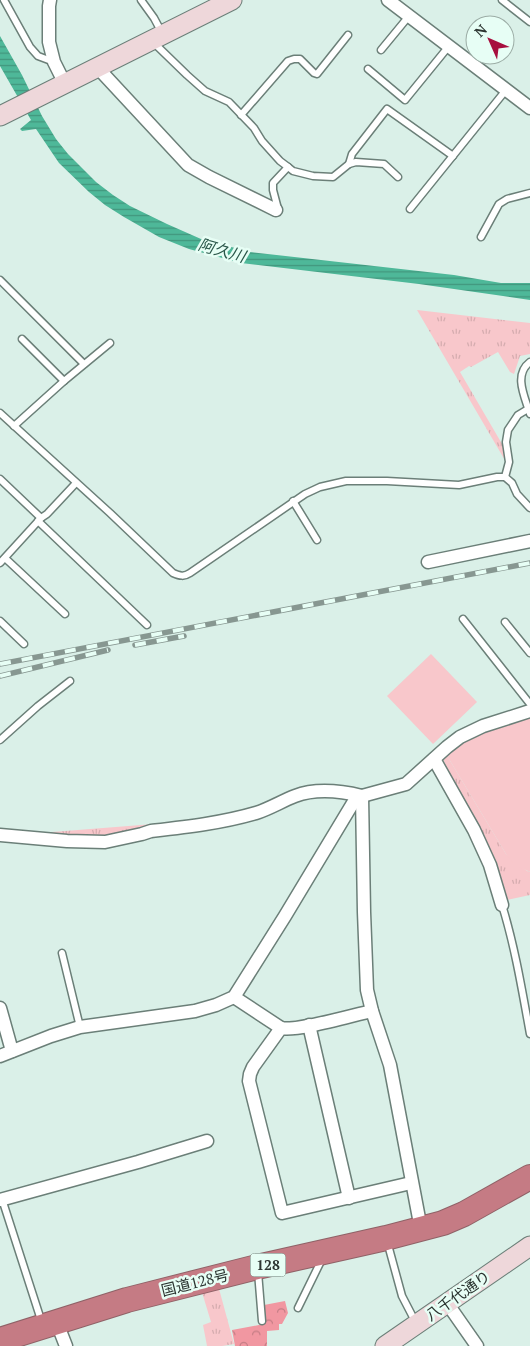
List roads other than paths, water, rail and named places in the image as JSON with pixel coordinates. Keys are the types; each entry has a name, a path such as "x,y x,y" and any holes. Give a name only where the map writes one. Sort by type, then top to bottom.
{"highway":[{"name":"国道128号","path":"0,1340 127,1300 443,1223 464,1214 530,1177"}],"street":[{"path":"50,0 49,42 62,85"},
{"path":"2,115 232,0"},
{"path":"388,0 530,108"},
{"path":"97,67 188,165 208,177 276,210"},
{"path":"428,562 530,541"},
{"path":"0,1056 80,1027 194,1011 216,1006 234,998 353,803 362,796 406,784 460,737 483,726 530,711"},
{"path":"434,759 474,830 490,865 502,905"},
{"path":"0,835 67,841 105,842 151,831 207,824 257,813 297,795 314,792 336,792 362,796"},
{"path":"362,796 367,990 390,1065 421,1229"},
{"path":"234,998 286,1030 372,1011"},
{"path":"0,1008 12,1051"},
{"path":"309,1025 349,1198"},
{"path":"281,1028 253,1067 249,1081 282,1213 411,1183"},
{"path":"1,1200 138,1162 207,1140"},
{"name":"八千代通り","path":"385,1346 530,1246"},
{"path":"447,1303 476,1346"},
{"path":"50,1325 66,1346"}],"lane":[{"path":"4,0 30,47 38,56 54,62"},
{"path":"142,0 154,18 157,37 193,80 205,90 229,102 254,128 262,141 280,161 288,167 314,176 333,177 349,164 356,162 384,164 398,177"},
{"path":"502,0 530,22"},
{"path":"381,50 409,16"},
{"path":"241,115 288,61 300,59 317,74 348,35"},
{"path":"368,69 404,100 448,46"},
{"path":"410,209 506,90"},
{"path":"349,164 352,154 387,109 453,156"},
{"path":"276,210 278,209 273,183 288,167"},
{"path":"481,237 499,204 507,199 530,193"},
{"path":"0,280 84,364"},
{"path":"22,338 64,381"},
{"path":"14,426 64,381 110,344"},
{"path":"505,477 509,462 506,442 508,430 518,415 529,411 521,387 521,377 525,366 530,362"},
{"path":"0,413 178,576 185,576 190,573 305,494 320,487 346,481 386,480 459,485 505,477 512,483 516,494 530,508"},
{"path":"0,479 147,625"},
{"path":"65,614 2,561 39,519 47,514 76,482"},
{"path":"293,502 316,540"},
{"path":"463,619 530,704"},
{"path":"0,621 24,644"},
{"path":"505,622 530,653"},
{"path":"0,740 38,706 70,681"},
{"path":"502,905 527,1004 530,1034"},
{"path":"62,954 80,1027"},
{"path":"1,1200 50,1325"},
{"path":"386,1238 402,1296 416,1325"},
{"path":"298,1308 326,1252"},
{"path":"257,1267 262,1321"}],"water":[{"name":"阿久川","path":"0,36 56,139 96,182 130,206 201,239 250,252 454,275 501,283 530,283 530,300 419,284 241,263 189,249 159,237 105,205 89,192 59,163 36,129 22,131 20,129 31,120 0,66"}],"railway":[{"path":"0,664 530,563"},
{"path":"135,645 184,636"},
{"path":"0,676 108,650"}]}
